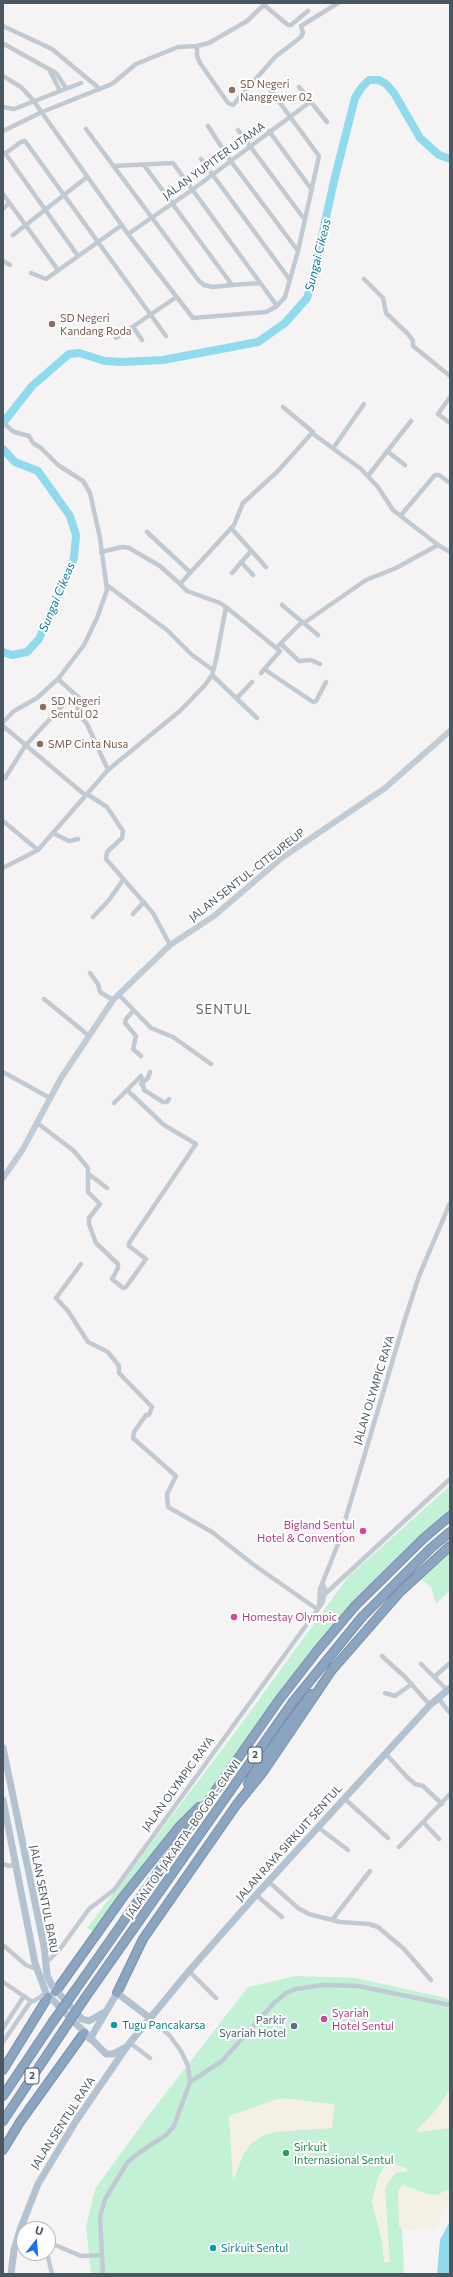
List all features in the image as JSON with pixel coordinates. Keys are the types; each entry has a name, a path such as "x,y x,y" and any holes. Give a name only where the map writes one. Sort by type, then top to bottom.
{"highway":[{"name":"JALAN TOL JAKARTA–BOGOR–CIAWI","path":"3,2096 52,2023 279,1700 354,1606 424,1538 450,1516"},
{"name":"JALAN TOL JAKARTA–BOGOR–CIAWI","path":"3,2121 85,1998 292,1703 362,1617 431,1548 450,1532"},
{"path":"117,1993 143,1939 237,1804 263,1772 334,1667 400,1592 450,1546"},
{"path":"56,1991 123,1897 179,1827 214,1793"},
{"path":"3,2070 47,1995"},
{"path":"3,2150 20,2122 87,2036"}],"main road":[{"name":"JALAN RAYA SIRKUIT SENTUL","path":"150,2018 256,1895 319,1828 385,1753 430,1705 448,1689"},
{"name":"JALAN SENTUL BARU","path":"3,1748 46,1963 47,1975 56,1991 82,2020 89,2021 103,2013"},
{"name":"JALAN SENTUL BARU","path":"3,1800 36,1969 47,1995 106,2054 113,2054 129,2044"},
{"path":"87,2036 117,1993 150,2018"},
{"name":"JALAN SENTUL RAYA","path":"25,2221 30,2200 49,2163 129,2044 150,2018"},
{"name":"JALAN SENTUL RAYA","path":"11,2274 16,2245"}],"street":[{"path":"197,46 200,63 228,103 233,105 275,57 301,37 303,32 301,26 338,3"},
{"path":"3,131 42,112 112,84 136,64 178,47 197,46 209,43 247,21 265,4 288,25 291,25 308,11"},
{"path":"3,26 52,49 100,89"},
{"path":"4,44 58,75 66,88"},
{"path":"50,71 60,91"},
{"path":"3,76 21,87 33,100 128,234 175,298 193,318 266,312 277,306 285,297 298,251 319,156 269,88"},
{"path":"3,107 14,109 33,100 81,83"},
{"path":"299,87 327,122"},
{"name":"JALAN YUPITER UTAMA","path":"128,234 192,190 230,160 290,118 310,102"},
{"path":"208,126 230,160 298,251"},
{"path":"86,130 204,285 213,287 260,283"},
{"path":"238,130 249,147 305,220"},
{"path":"270,132 312,190"},
{"path":"78,256 4,154 21,142 25,141 99,241 166,336"},
{"path":"201,159 290,280"},
{"path":"113,166 173,163 277,306"},
{"path":"144,165 232,285"},
{"path":"13,235 87,178"},
{"path":"3,194 58,270"},
{"path":"3,209 9,202"},
{"path":"31,273 46,279 122,225"},
{"path":"3,261 10,265"},
{"path":"364,280 383,298 386,313 408,334 413,341 413,346 450,376"},
{"path":"116,338 175,298"},
{"path":"133,327 142,340"},
{"path":"450,397 438,414 450,423"},
{"path":"334,447 364,404"},
{"path":"283,407 368,476 378,487 390,507 438,545 450,552"},
{"path":"368,476 411,421"},
{"path":"3,423 8,428 29,436 33,443 41,448 58,465 86,485 90,493 100,538 101,552 108,586 97,618 84,645 58,679 37,698 14,711 3,722"},
{"path":"180,584 231,528 243,503 277,472 298,446 314,432"},
{"path":"387,451 404,465"},
{"path":"401,515 435,475 439,474 450,483"},
{"path":"231,528 266,567"},
{"path":"147,532 190,572"},
{"path":"279,645 303,622 366,580 396,568 438,545"},
{"path":"101,552 122,547 129,548 160,566 187,590 220,603 299,661 311,660 320,664"},
{"path":"232,573 251,551"},
{"path":"241,562 253,575"},
{"path":"108,586 167,630 213,673 256,718"},
{"path":"282,605 318,635"},
{"path":"3,868 38,850 108,770 181,710 213,673 226,607"},
{"path":"279,645 280,650 262,671 313,702 316,701 326,682"},
{"path":"58,679 79,698 77,712 87,724 108,770"},
{"path":"237,698 252,682"},
{"path":"5,778 26,746 62,706"},
{"path":"3,726 86,795 107,807 123,831 122,838 107,852 105,857 158,920 170,945"},
{"name":"JALAN SENTUL-CITEUREUP","path":"3,1178 23,1149 36,1122 88,1035 113,1000 170,945 214,916 283,857 385,788 450,731"},
{"path":"3,822 38,850"},
{"path":"53,833 69,841 78,839"},
{"path":"93,917 109,900 124,880"},
{"path":"133,914 144,902"},
{"path":"90,973 98,984 100,992 113,1000"},
{"path":"119,995 133,1011 152,1028 173,1037 211,1064"},
{"path":"44,999 88,1035"},
{"path":"133,1011 126,1019 125,1023 136,1036 133,1049 141,1056"},
{"path":"3,1072 50,1098"},
{"path":"142,1084 148,1078 150,1072"},
{"path":"114,1103 141,1076 144,1090 161,1102 165,1103 169,1099"},
{"path":"36,1122 74,1150 87,1166 90,1175 88,1192 98,1201 100,1206 88,1221 96,1243 118,1265 112,1277 113,1280 123,1288 126,1287 146,1259 129,1246 129,1243 196,1144 164,1125 127,1090"},
{"path":"90,1175 108,1188"},
{"name":"JALAN OLYMPIC RAYA","path":"318,1607 320,1589 323,1585 338,1544 413,1294 450,1203"},
{"path":"81,1264 56,1298 68,1311 88,1342 108,1352 119,1366 119,1373 152,1407 149,1415 146,1415 134,1432 133,1438 176,1476 167,1494 168,1507 212,1532 254,1565 318,1607"},
{"path":"325,1594 450,1479"},
{"path":"323,1585 325,1594"},
{"name":"JALAN OLYMPIC RAYA","path":"46,1963 60,1949 89,1909 114,1890 323,1602 325,1594"},
{"path":"382,1656 412,1684 430,1705"},
{"path":"434,1677 450,1663"},
{"path":"421,1664 448,1689"},
{"path":"385,1693 395,1696 412,1684"},
{"path":"438,1698 450,1713"},
{"path":"385,1753 407,1777 415,1784 423,1786 442,1804"},
{"path":"399,1847 449,1797"},
{"path":"345,1799 388,1838"},
{"path":"424,1823 439,1839"},
{"path":"319,1828 348,1850"},
{"path":"3,1864 9,1866 16,1864"},
{"path":"332,1920 370,1871"},
{"path":"269,1882 303,1911 352,1925 369,1924 378,1927 404,1949 431,1980"},
{"path":"256,1895 282,1917"},
{"path":"3,1945 26,1966 36,1969"},
{"path":"189,1971 216,1998"},
{"path":"3,1982 31,2001"},
{"path":"190,2082 222,2061 274,2003 286,1993 296,1989 323,1985 358,1986 450,2005"},
{"path":"3,2042 31,2001 47,1995"},
{"path":"3,2028 24,1996"},
{"path":"103,2274 100,2217 105,2199 126,2163 137,2154 166,2136 174,2126 190,2082 188,2066 179,2047 150,2018"},
{"path":"129,2044 150,2058"},
{"path":"56,2245 81,2256 102,2255"},
{"path":"49,2261 52,2274"}],"green space":[{"path":"450,1486 450,1516 355,1606 214,1793 179,1827 98,1935 87,1928 236,1731 348,1577"},
{"path":"450,1546 450,1590 436,1604 431,1587 417,1576"},
{"name":"Sirkuit Internasional Sentul","path":"296,1976 356,1978 450,1999 450,2197 436,2227 402,2229 404,2274 91,2274 86,2226 95,2189 148,2116 248,1987"}],"sand":[{"path":"450,2088 450,2128 419,2132 417,2130 437,2109"},
{"path":"280,2098 335,2104 332,2128 276,2132 264,2135 252,2143 244,2153 233,2181 229,2116"},
{"path":"387,2162 407,2168 406,2172 397,2172 385,2188 390,2262 384,2262 382,2242 372,2202 377,2180"},
{"path":"403,2185 427,2194 436,2195 450,2189 450,2197 436,2227 402,2229 399,2226 398,2191"}],"water":[{"path":"450,2221 450,2274 437,2274 440,2240"}],"waterway":[{"name":"Sungai Cikeas","path":"3,423 32,386 69,354 79,353 105,361 121,362 163,360 258,342 285,323 307,298 355,98 362,87 369,80 379,80 386,84 394,93 420,138 439,155 450,159"},
{"name":"Sungai Cikeas","path":"3,449 15,462 38,471 70,516 76,535 74,558 39,639 27,652 12,655 3,652"}],"place":[{"name":"SD Negeri Nanggewer 02","path":"232,90"},
{"name":"SD Negeri Kandang Roda","path":"52,324"},
{"name":"SD Negeri Sentul 02","path":"43,707"},
{"name":"SMP Cinta Nusa","path":"40,744"},
{"name":"Bigland Sentul Hotel & Convention","path":"363,1531"},
{"name":"Homestay Olympic","path":"234,1617"},
{"name":"Syariah Hotel Sentul","path":"324,2019"},
{"name":"Tugu Pancakarsa","path":"114,2025"},
{"name":"Parkir Syariah Hotel","path":"294,2026"},
{"name":"Sirkuit Internasional Sentul","path":"286,2153"},
{"name":"Sirkuit Sentul","path":"213,2248"}],"district":[{"name":"SENTUL","path":"224,1010"}]}
